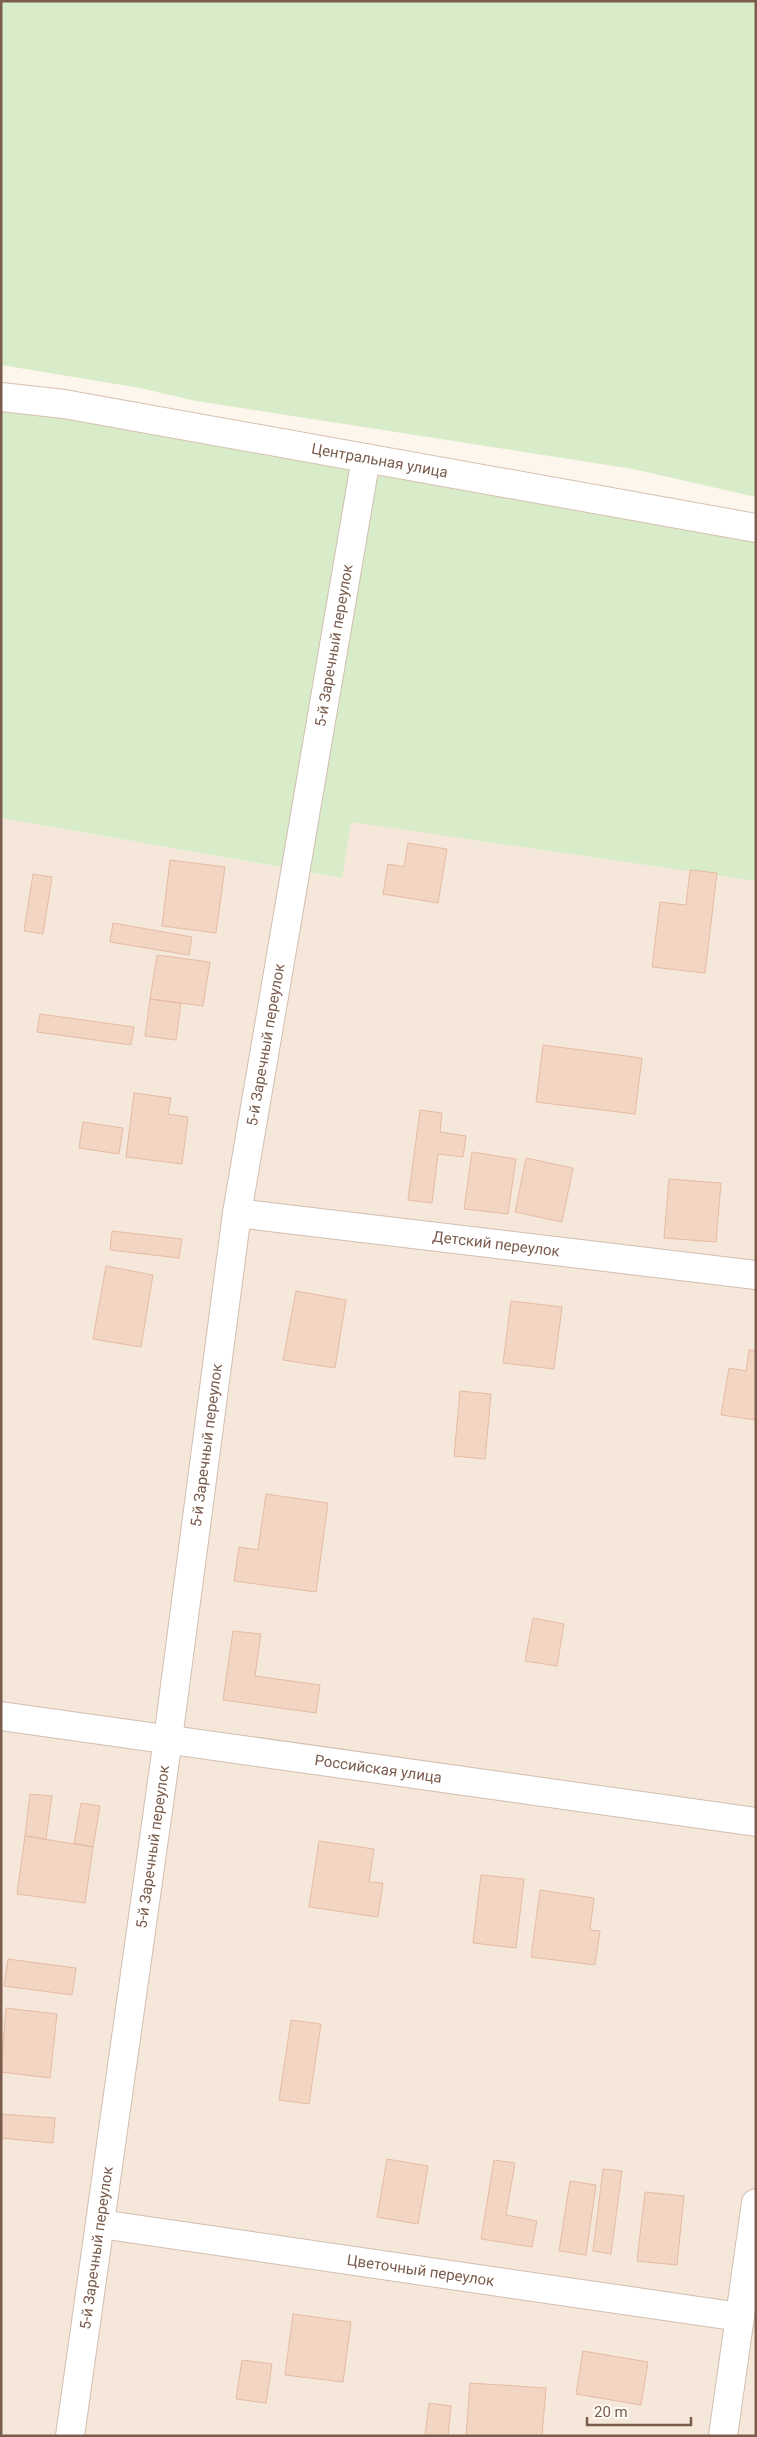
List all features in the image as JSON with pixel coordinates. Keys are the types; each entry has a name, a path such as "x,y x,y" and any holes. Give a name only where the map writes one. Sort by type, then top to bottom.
{"street":[{"name":"Центральная улица","path":"1,396 64,404 756,528"},
{"name":"5-й Заречный переулок","path":"70,2436 168,1739 237,1213 366,458"},
{"name":"Детский переулок","path":"237,1213 756,1275"},
{"name":"Российская улица","path":"1,1716 756,1822"},
{"path":"723,2436 756,2203"},
{"name":"Цветочный переулок","path":"100,2224 740,2317"}],"shaded area":[{"path":"1,818 341,878 351,821 756,881 756,2436 1,2436"}],"green space":[{"path":"1,1 756,1 756,497 633,469 196,401 140,388 1,365"},
{"path":"1,397 756,528 756,881 351,822 342,878 1,818"}],"building":[{"path":"408,843 447,849 438,903 383,894 388,864 404,867"},
{"path":"170,860 225,867 216,933 162,926"},
{"path":"690,870 717,873 705,973 652,967 660,902 686,905"},
{"path":"33,874 52,877 43,934 24,931"},
{"path":"113,923 192,937 189,955 110,942"},
{"path":"157,955 210,962 203,1006 150,999"},
{"path":"150,999 181,1003 176,1040 145,1036"},
{"path":"40,1014 134,1027 131,1045 37,1032"},
{"path":"543,1045 642,1058 635,1114 536,1102"},
{"path":"134,1093 171,1098 168,1114 188,1117 182,1164 126,1157"},
{"path":"420,1110 442,1113 440,1132 466,1136 463,1157 438,1154 432,1203 408,1200"},
{"path":"83,1122 123,1128 119,1154 79,1148"},
{"path":"472,1152 516,1159 508,1214 464,1209"},
{"path":"526,1158 573,1168 562,1222 515,1212"},
{"path":"669,1179 721,1183 716,1242 664,1238"},
{"path":"112,1231 182,1239 179,1258 110,1250"},
{"path":"106,1266 153,1275 141,1347 93,1339"},
{"path":"296,1291 346,1300 335,1368 283,1360"},
{"path":"511,1301 562,1307 554,1369 503,1363"},
{"path":"749,1350 756,1351 756,1420 721,1415 729,1368 746,1371"},
{"path":"460,1391 491,1394 485,1459 454,1456"},
{"path":"266,1494 328,1503 316,1592 234,1581 239,1547 258,1550"},
{"path":"533,1618 564,1624 557,1666 525,1661"},
{"path":"233,1631 261,1634 255,1676 320,1685 316,1713 223,1700"},
{"path":"30,1794 52,1796 46,1839 25,1836"},
{"path":"81,1803 100,1806 93,1847 74,1843"},
{"path":"25,1836 93,1847 85,1903 17,1894"},
{"path":"319,1841 374,1849 369,1882 383,1883 378,1917 309,1907"},
{"path":"481,1875 524,1879 516,1948 473,1943"},
{"path":"540,1890 594,1898 590,1930 600,1931 595,1965 531,1957"},
{"path":"8,1959 76,1968 72,1995 4,1986"},
{"path":"6,2008 57,2014 50,2078 1,2072"},
{"path":"291,2020 321,2024 309,2104 279,2100"},
{"path":"1,2114 55,2118 53,2143 1,2138"},
{"path":"387,2159 428,2166 418,2224 377,2217"},
{"path":"494,2160 515,2163 506,2215 537,2221 532,2247 481,2239"},
{"path":"603,2169 622,2171 611,2254 593,2251"},
{"path":"570,2181 596,2185 586,2255 559,2251"},
{"path":"645,2192 684,2196 677,2265 637,2261"},
{"path":"293,2314 351,2322 343,2382 285,2375"},
{"path":"583,2351 648,2362 641,2405 576,2394"},
{"path":"242,2360 272,2364 266,2403 236,2399"},
{"path":"470,2383 546,2388 542,2436 466,2436"},
{"path":"429,2403 451,2406 448,2436 425,2436"}]}
